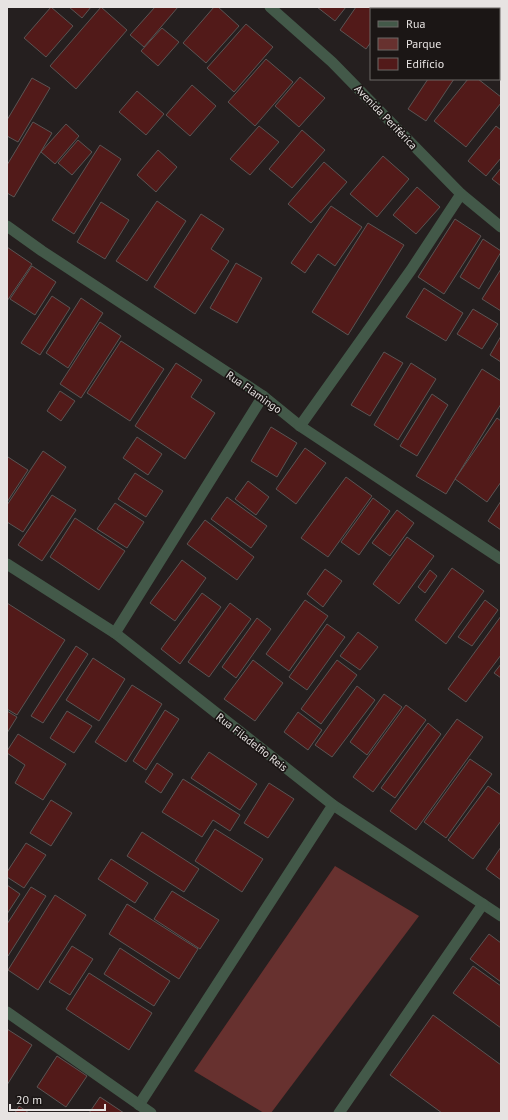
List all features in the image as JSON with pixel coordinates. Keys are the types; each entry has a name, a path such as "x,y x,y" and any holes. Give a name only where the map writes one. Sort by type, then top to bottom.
{"street":[{"name":"Avenida Periférica","path":"270,7 332,62 461,194 501,227"},
{"path":"300,426 411,270 461,194"},
{"name":"Rua Flamingo","path":"7,226 42,251 263,396 300,426 501,559"},
{"path":"115,633 263,396"},
{"name":"Rua Filadelfio Reis","path":"7,564 115,633 333,805 501,916"},
{"path":"139,1105 333,805"},
{"path":"339,1113 483,904"},
{"path":"7,1012 151,1113"}],"green space":[{"path":"335,866 419,916 271,1113 264,1113 194,1071"}],"building":[{"path":"51,7 73,26 46,57 24,38"},
{"path":"69,7 91,7 82,18"},
{"path":"101,7 127,30 76,89 50,66"},
{"path":"155,7 178,7 144,47 130,35"},
{"path":"214,7 218,7 239,26 206,63 183,43"},
{"path":"317,7 346,7 335,21"},
{"path":"356,7 395,7 370,8 370,43 366,49 340,30"},
{"path":"246,24 273,47 234,92 207,68"},
{"path":"162,28 179,42 158,66 141,51"},
{"path":"266,59 293,82 255,126 228,102"},
{"path":"300,77 325,98 299,127 275,106"},
{"path":"32,78 50,88 18,142 7,136 7,120"},
{"path":"427,80 453,80 426,121 408,109"},
{"path":"467,80 479,80 501,97 501,103 466,147 434,121"},
{"path":"192,85 216,106 190,136 166,115"},
{"path":"137,91 164,114 146,135 119,112"},
{"path":"33,122 52,133 14,197 7,193 7,165"},
{"path":"66,124 79,136 55,164 41,152"},
{"path":"259,126 279,142 250,175 230,159"},
{"path":"496,126 501,130 501,158 486,176 468,161"},
{"path":"302,130 325,150 292,188 269,169"},
{"path":"78,140 92,152 72,175 58,163"},
{"path":"100,145 121,159 74,234 52,220"},
{"path":"158,150 177,167 156,192 137,175"},
{"path":"383,156 409,179 377,217 350,194"},
{"path":"324,162 347,182 311,223 288,204"},
{"path":"501,168 501,186 492,179"},
{"path":"417,187 440,207 416,234 393,215"},
{"path":"157,201 186,221 147,281 116,261"},
{"path":"101,202 129,220 105,259 77,242"},
{"path":"331,206 362,227 335,266 318,254 305,273 291,263"},
{"path":"201,214 224,229 211,249 229,261 195,314 154,287"},
{"path":"455,219 481,236 444,294 418,277"},
{"path":"368,223 404,245 348,335 312,312"},
{"path":"483,239 501,252 479,289 460,277"},
{"path":"7,247 32,264 7,301"},
{"path":"236,263 262,278 237,323 210,308"},
{"path":"32,266 56,282 35,315 10,299"},
{"path":"501,269 501,311 482,299"},
{"path":"424,288 463,313 446,341 406,317"},
{"path":"52,296 70,308 40,355 21,343"},
{"path":"81,298 103,313 68,368 46,353"},
{"path":"473,309 498,324 482,349 457,334"},
{"path":"100,322 121,336 81,398 60,384"},
{"path":"501,336 501,362 490,355"},
{"path":"121,341 164,369 130,421 87,393"},
{"path":"384,352 403,363 370,416 351,405"},
{"path":"176,363 202,380 191,397 215,413 185,459 135,426"},
{"path":"411,363 436,379 398,440 374,425"},
{"path":"482,369 501,381 501,404 446,494 416,476"},
{"path":"60,391 75,401 61,421 47,411"},
{"path":"432,394 448,405 417,456 400,446"},
{"path":"497,418 501,421 501,482 487,502 455,479"},
{"path":"271,427 297,443 277,477 251,461"},
{"path":"137,437 162,454 148,475 123,458"},
{"path":"305,448 326,463 296,504 276,489"},
{"path":"43,451 66,467 23,532 7,522 7,505"},
{"path":"8,457 28,470 7,502 7,459"},
{"path":"135,473 163,491 146,517 118,499"},
{"path":"346,477 372,496 328,557 301,538"},
{"path":"248,481 269,497 256,515 235,499"},
{"path":"52,495 76,510 42,561 18,545"},
{"path":"227,497 267,526 251,548 211,519"},
{"path":"373,498 390,511 359,555 341,542"},
{"path":"501,501 501,530 488,521"},
{"path":"115,503 144,522 127,548 97,529"},
{"path":"397,510 414,523 390,556 372,543"},
{"path":"75,518 125,551 99,590 50,557"},
{"path":"205,520 254,557 237,580 187,544"},
{"path":"407,537 434,556 399,604 373,584"},
{"path":"182,560 206,578 175,621 150,603"},
{"path":"452,568 484,591 446,644 415,620"},
{"path":"325,569 342,581 323,607 307,594"},
{"path":"430,570 437,576 425,593 418,587"},
{"path":"202,593 221,607 180,664 161,649"},
{"path":"305,600 328,616 289,671 266,654"},
{"path":"485,600 498,610 472,646 458,637"},
{"path":"7,603 65,640 17,715 7,709"},
{"path":"230,603 251,619 209,677 188,662"},
{"path":"501,616 501,655 466,702 448,689"},
{"path":"257,618 271,629 236,678 222,667"},
{"path":"327,624 345,637 307,690 289,677"},
{"path":"358,632 378,647 360,670 340,656"},
{"path":"76,646 88,654 43,723 31,716"},
{"path":"93,658 125,679 99,721 66,700"},
{"path":"253,660 283,683 255,721 224,699"},
{"path":"337,660 357,675 321,724 301,709"},
{"path":"501,664 501,678 494,673"},
{"path":"132,685 162,704 126,762 95,742"},
{"path":"357,686 375,700 332,757 315,745"},
{"path":"384,694 402,707 367,755 350,742"},
{"path":"406,705 426,720 373,792 353,777"},
{"path":"165,710 179,719 146,770 133,761"},
{"path":"7,711 17,717 7,733"},
{"path":"67,711 92,726 74,753 50,738"},
{"path":"298,712 322,730 308,750 284,732"},
{"path":"457,719 483,737 416,830 390,811"},
{"path":"428,723 441,734 395,798 381,788"},
{"path":"18,734 66,764 43,800 15,783 25,765 7,753 7,751"},
{"path":"209,752 257,784 240,810 191,778"},
{"path":"470,759 492,774 446,838 424,822"},
{"path":"157,763 173,774 161,793 145,782"},
{"path":"183,779 240,815 230,831 213,820 202,837 162,812"},
{"path":"269,783 294,799 268,838 244,823"},
{"path":"488,786 501,795 501,821 473,859 448,840"},
{"path":"51,800 72,813 51,846 30,833"},
{"path":"215,829 263,859 242,892 195,861"},
{"path":"142,832 199,869 184,892 127,856"},
{"path":"26,843 46,855 24,888 7,877 7,872"},
{"path":"501,847 501,880 486,869"},
{"path":"111,859 148,883 135,903 98,879"},
{"path":"7,885 20,894 7,914"},
{"path":"31,887 46,896 8,956 7,924"},
{"path":"172,891 219,920 200,949 154,919"},
{"path":"55,895 86,915 38,990 8,970"},
{"path":"127,904 198,949 179,979 109,934"},
{"path":"489,934 501,943 501,982 470,959"},
{"path":"72,946 93,959 70,995 49,982"},
{"path":"120,948 170,981 154,1006 104,974"},
{"path":"473,966 501,986 501,1028 453,993"},
{"path":"89,973 152,1013 129,1050 66,1009"},
{"path":"433,1015 501,1065 501,1113 442,1113 390,1075"},
{"path":"7,1029 32,1045 7,1085"},
{"path":"57,1056 87,1076 66,1107 37,1087"},
{"path":"100,1097 124,1113 89,1113"},
{"path":"19,1106 29,1113 15,1113"}]}
